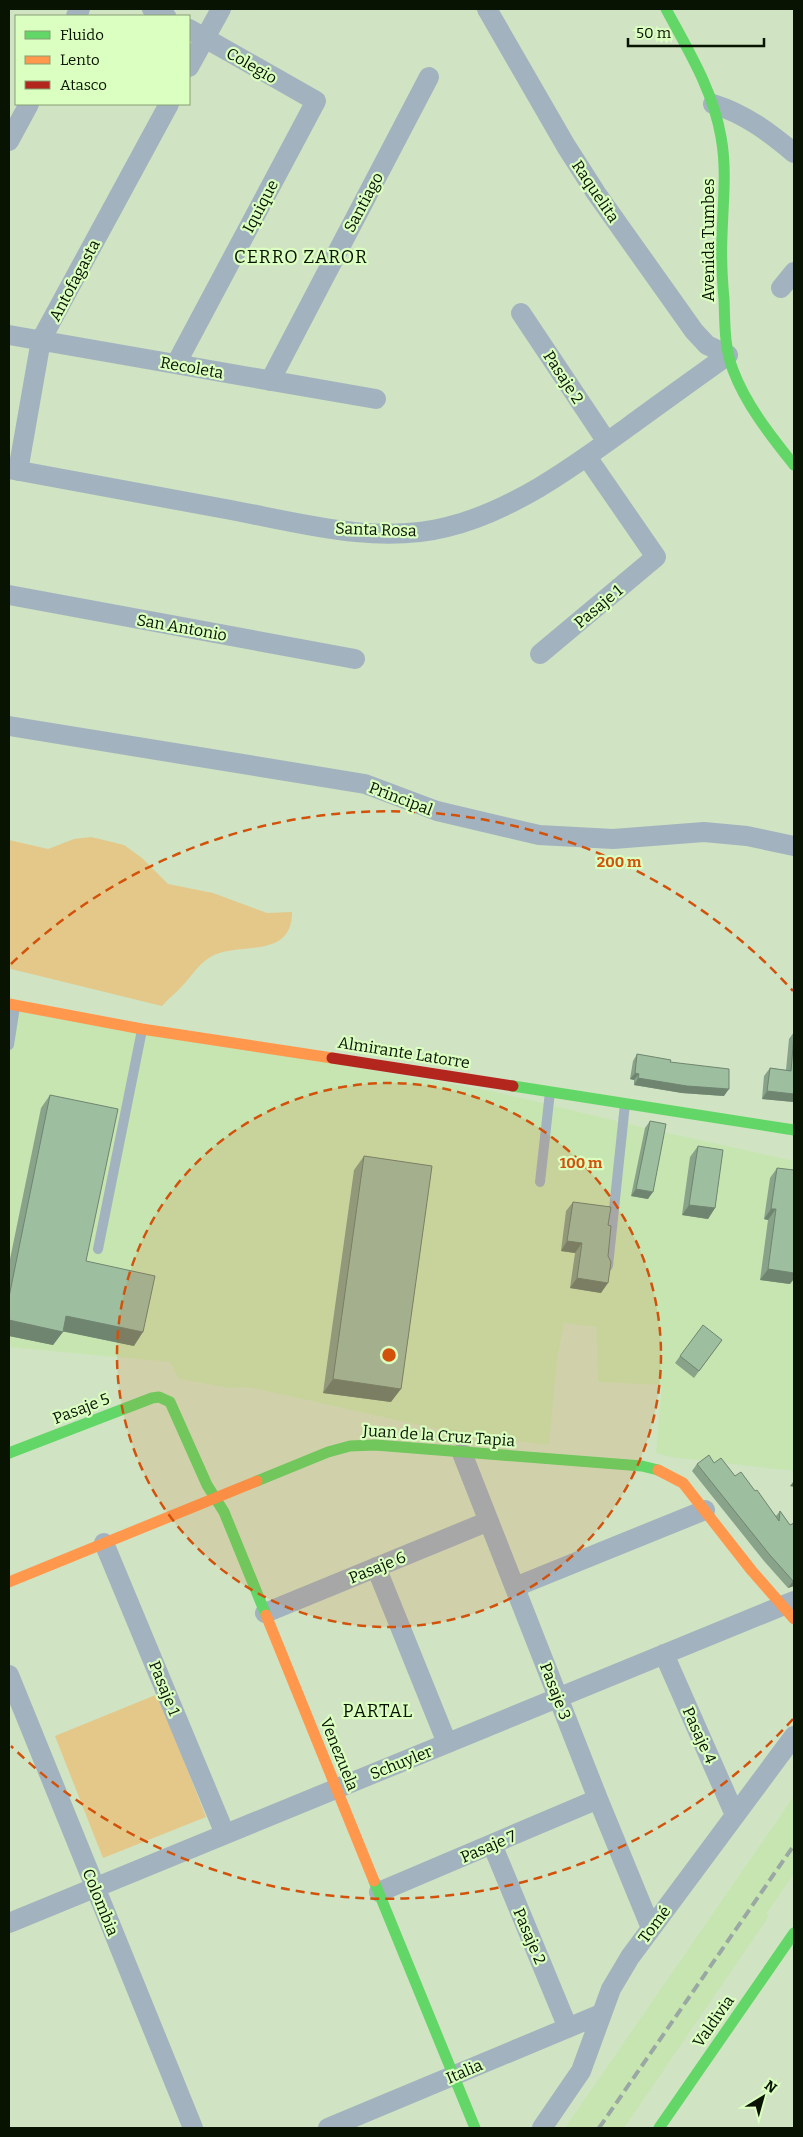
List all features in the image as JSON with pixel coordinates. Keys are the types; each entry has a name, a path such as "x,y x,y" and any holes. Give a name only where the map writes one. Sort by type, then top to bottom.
{"street":[{"path":"152,9 164,15"},
{"path":"190,63 197,33 221,9"},
{"name":"Raquelita","path":"487,9 566,146 596,193 694,331 707,345 728,355"},
{"name":"Avenida Tumbes","path":"666,9 713,104 720,126 724,167 721,255 728,355 753,408 794,465"},
{"name":"Colegio","path":"197,33 316,101"},
{"name":"Santiago","path":"270,381 429,76"},
{"name":"Iquique","path":"176,364 316,101"},
{"path":"713,104 755,122 794,153"},
{"path":"9,141 28,105"},
{"name":"Antofagasta","path":"13,470 41,340 168,105"},
{"name":"Pasaje 2","path":"521,313 607,442"},
{"name":"Recoleta","path":"9,335 376,399"},
{"name":"Santa Rosa","path":"13,470 325,527 390,533 419,532 447,527 474,519 501,508 534,490 587,456 728,355"},
{"name":"Pasaje 1","path":"540,654 656,557 587,456"},
{"name":"San Antonio","path":"9,595 355,659"},
{"name":"Principal","path":"9,726 365,784 437,811 539,835 613,839 704,832 747,836 794,846"},
{"name":"Almirante Latorre","path":"12,1005 142,1029 794,1130"},
{"name":"Pasaje 5","path":"9,1453 152,1398 165,1398"},
{"name":"Venezuela","path":"165,1398 174,1408 207,1485 224,1512 475,2128"},
{"name":"Juan de la Cruz Tapia","path":"9,1582 328,1452 350,1446 375,1444 462,1453 642,1466 663,1470 683,1483 790,1609"},
{"name":"Pasaje 3","path":"462,1453 598,1799 651,1928"},
{"path":"515,1587 705,1510"},
{"name":"Pasaje 6","path":"265,1612 489,1521"},
{"name":"Pasaje 1","path":"104,1543 225,1834"},
{"path":"376,1567 447,1743"},
{"name":"Schuyler","path":"9,1923 664,1654 790,1609"},
{"name":"Pasaje 4","path":"664,1654 736,1815"},
{"name":"Colombia","path":"9,1675 193,2128"},
{"name":"Tomé","path":"542,2128 581,2071 601,2014 619,1975 651,1928 794,1736"},
{"name":"Pasaje 7","path":"378,1892 598,1799"},
{"name":"Pasaje 2","path":"492,1844 568,2028"},
{"name":"Valdivia","path":"662,2127 794,1933"},
{"name":"Italia","path":"328,2128 601,2014"}],"lane":[{"path":"9,1045 12,1005"},
{"path":"98,1249 142,1029"},
{"path":"540,1182 551,1091"},
{"path":"608,1266 626,1103"}],"shaded area":[{"path":"91,837 124,845 142,858 168,884 213,893 267,913 292,912 290,927 284,937 275,943 225,951 209,958 201,964 162,1006 11,969 9,963 9,840 48,849 74,839"},
{"path":"9,1007 491,1091 794,1161 794,1471 671,1457 656,1453 662,1385 598,1382 596,1327 564,1323 557,1361 549,1445 459,1434 248,1387 230,1388 179,1379 170,1362 9,1347"},
{"path":"158,1694 206,1817 103,1858 55,1736"},
{"path":"794,1796 794,1874 766,1914 769,1916 624,2128 565,2128"}],"building":[{"path":"794,1035 794,1094 767,1091 770,1068 791,1071"},
{"path":"637,1054 671,1060 670,1062 729,1069 729,1089 687,1086 638,1078 639,1074 635,1073"},
{"path":"50,1095 118,1109 86,1261 155,1276 143,1332 66,1316 63,1332 9,1320 9,1297"},
{"path":"650,1121 666,1124 653,1192 636,1189"},
{"path":"698,1146 723,1150 715,1208 689,1205"},
{"path":"364,1156 432,1166 401,1389 333,1379"},
{"path":"777,1168 794,1170 794,1273 768,1269 776,1209 771,1209"},
{"path":"573,1202 611,1207 608,1225 611,1226 608,1256 611,1262 608,1283 577,1278 582,1243 567,1241"},
{"path":"703,1325 722,1340 699,1371 680,1356"},
{"path":"709,1455 714,1463 721,1458 735,1476 741,1472 755,1491 757,1490 779,1521 780,1511 790,1525 794,1523 794,1581 769,1554 697,1464"}],"railway":[{"path":"599,2128 794,1845"}],"traffic: fast":[{"path":"666,9 706,87 721,137 724,173 722,267 726,335 730,361 738,383 752,408 794,465"},
{"path":"513,1086 794,1130"},
{"path":"9,1453 152,1398 159,1397 170,1402 207,1485 224,1512 266,1615"},
{"path":"257,1481 328,1452 350,1446 375,1445 642,1466 658,1470"},
{"path":"374,1881 475,2128"},
{"path":"659,2128 794,1933"}],"traffic: slow":[{"path":"9,1004 142,1029 332,1058"},
{"path":"658,1470 683,1483 752,1571 794,1619"},
{"path":"9,1582 257,1481"},
{"path":"266,1615 374,1881"}],"traffic: jam":[{"path":"332,1058 513,1086"}],"district":[{"name":"CERRO ZAROR","path":"301,257"},
{"name":"PARTAL","path":"378,1711"}]}
